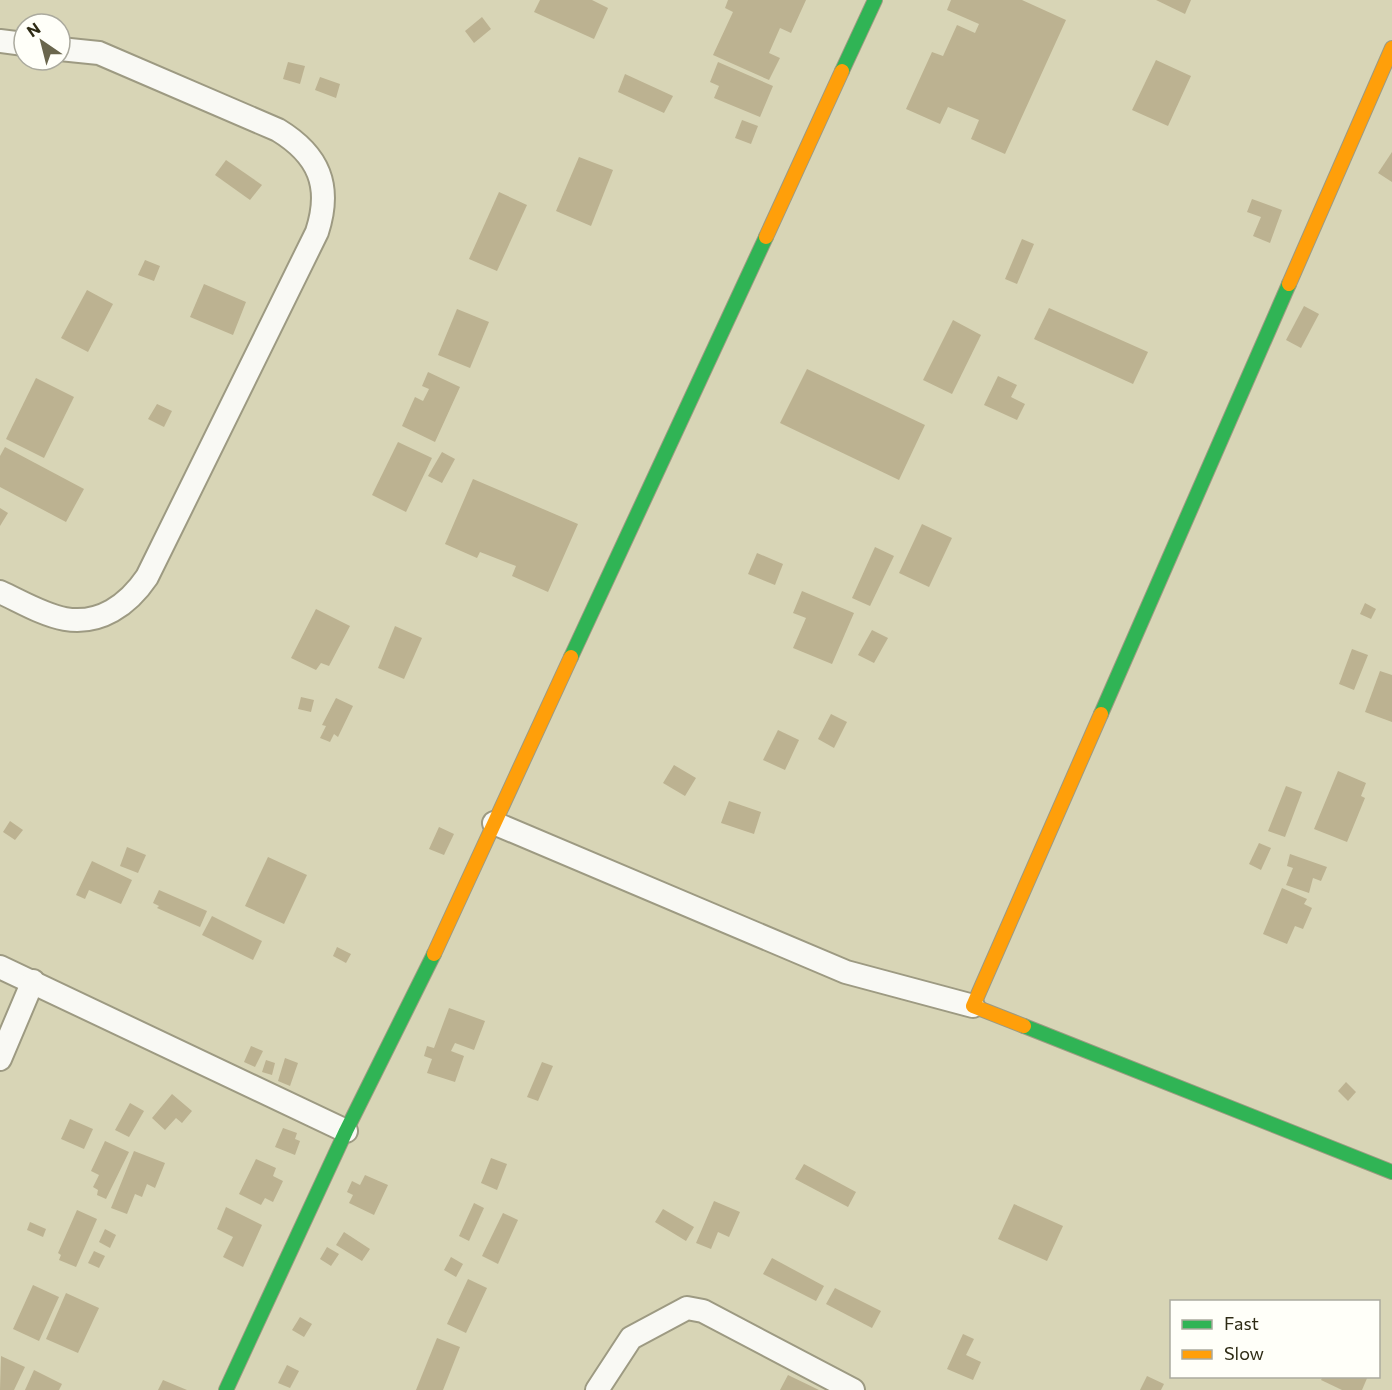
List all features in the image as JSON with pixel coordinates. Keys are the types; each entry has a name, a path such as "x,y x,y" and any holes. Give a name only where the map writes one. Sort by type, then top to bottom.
{"street":[{"path":"226,1390 346,1131 434,954 875,0"},
{"path":"0,592 46,613 65,619 84,620 104,615 121,606 136,593 147,577 317,232 323,213 324,193 319,173 310,155 295,141 278,130 99,53 72,50"},
{"path":"973,1006 1390,59"},
{"path":"494,823 846,972 973,1006 1389,1164"},
{"path":"0,967 346,1131"},
{"path":"0,1059 33,981"},
{"path":"597,1390 631,1338 687,1308 703,1311 853,1390"}],"building":[{"path":"540,0 592,0 608,8 594,39 534,12"},
{"path":"728,0 806,0 791,33 780,28 769,53 780,58 769,80 713,55 733,12 725,8"},
{"path":"951,0 1022,0 1066,20 1005,154 971,139 979,120 948,107 940,124 906,109 932,52 943,56 957,25 975,33 979,24 947,10"},
{"path":"1156,0 1191,0 1185,14"},
{"path":"482,17 491,29 474,43 465,31"},
{"path":"1156,60 1191,76 1168,126 1132,110"},
{"path":"288,62 305,66 300,84 283,79"},
{"path":"718,62 773,86 760,117 714,98 719,86 710,82"},
{"path":"625,74 673,96 664,113 618,92"},
{"path":"320,77 340,84 336,98 315,90"},
{"path":"742,120 758,126 751,144 735,138"},
{"path":"1392,152 1392,182 1378,173"},
{"path":"579,157 613,170 591,226 556,211"},
{"path":"226,160 262,185 250,200 215,175"},
{"path":"499,192 527,205 497,271 469,259"},
{"path":"1252,199 1282,210 1270,243 1253,236 1261,217 1247,212"},
{"path":"1022,239 1034,244 1017,284 1005,279"},
{"path":"145,260 160,266 154,281 138,275"},
{"path":"204,284 246,302 233,335 190,317"},
{"path":"87,290 113,304 88,352 61,338"},
{"path":"1304,306 1319,314 1301,348 1286,340"},
{"path":"1049,308 1148,352 1133,384 1034,339"},
{"path":"457,309 489,322 470,368 438,355"},
{"path":"953,320 981,335 952,394 923,380"},
{"path":"807,369 925,425 899,480 780,423"},
{"path":"428,372 460,387 435,442 402,426 415,397 423,401 429,389 422,386"},
{"path":"998,376 1017,385 1011,397 1025,404 1017,420 984,405"},
{"path":"36,378 74,397 44,458 6,439"},
{"path":"157,404 172,411 164,427 148,419"},
{"path":"398,442 432,458 406,512 372,495"},
{"path":"5,447 84,489 66,522 0,487 0,456"},
{"path":"442,452 455,459 442,483 428,476"},
{"path":"473,479 578,524 548,592 512,576 516,566 480,552 477,558 445,544"},
{"path":"0,508 8,513 0,526"},
{"path":"922,524 952,538 929,587 899,573"},
{"path":"875,547 894,556 870,606 852,598"},
{"path":"757,553 783,564 775,585 748,574"},
{"path":"802,591 854,613 832,664 793,648 806,618 793,613"},
{"path":"1365,603 1376,609 1371,619 1360,614"},
{"path":"316,609 350,626 329,666 321,663 316,670 291,658"},
{"path":"395,626 422,638 404,679 378,668"},
{"path":"872,630 888,638 874,663 858,655"},
{"path":"1352,649 1368,655 1354,690 1339,684"},
{"path":"1380,671 1392,675 1392,722 1365,712"},
{"path":"301,697 314,700 311,712 298,709"},
{"path":"336,698 353,706 338,737 334,734 330,742 320,738 326,726 322,725"},
{"path":"831,714 847,722 834,748 818,739"},
{"path":"778,730 799,740 785,770 763,760"},
{"path":"674,765 696,778 685,796 663,783"},
{"path":"1338,771 1366,783 1361,796 1365,798 1347,842 1314,829"},
{"path":"1286,786 1302,792 1285,837 1268,831"},
{"path":"729,801 761,812 754,834 721,823"},
{"path":"10,821 23,830 15,840 3,832"},
{"path":"439,827 454,834 444,855 429,849"},
{"path":"1259,843 1271,848 1261,870 1249,864"},
{"path":"127,847 146,855 138,873 120,866"},
{"path":"1290,854 1327,867 1321,881 1313,878 1309,893 1286,885 1293,868 1287,866"},
{"path":"268,857 307,875 284,924 245,906"},
{"path":"92,861 132,880 121,904 89,890 85,899 76,895"},
{"path":"1282,888 1307,899 1304,904 1312,908 1303,929 1295,926 1287,944 1263,934"},
{"path":"159,890 207,911 200,927 157,908 159,906 153,903"},
{"path":"212,916 262,941 253,960 202,935"},
{"path":"337,947 351,954 346,963 333,956"},
{"path":"449,1008 485,1021 474,1050 455,1043 451,1051 464,1056 455,1082 427,1073 432,1059 424,1056 427,1046 434,1048"},
{"path":"251,1046 263,1051 255,1067 244,1062"},
{"path":"285,1058 298,1063 290,1086 278,1081"},
{"path":"266,1060 275,1063 272,1075 262,1072"},
{"path":"542,1062 553,1066 538,1101 527,1097"},
{"path":"1346,1082 1356,1092 1348,1101 1338,1091"},
{"path":"172,1094 192,1111 182,1123 176,1118 165,1130 152,1118"},
{"path":"130,1103 144,1111 129,1137 115,1130"},
{"path":"70,1119 93,1129 84,1149 61,1139"},
{"path":"283,1128 297,1133 295,1139 300,1141 295,1155 275,1147"},
{"path":"105,1141 129,1152 106,1199 97,1195 98,1190 93,1187 99,1175 91,1171"},
{"path":"134,1151 165,1163 155,1188 147,1184 142,1197 135,1194 127,1214 111,1208"},
{"path":"491,1158 507,1164 497,1190 481,1183"},
{"path":"256,1159 276,1168 273,1176 283,1181 273,1202 265,1198 261,1205 239,1194"},
{"path":"804,1164 856,1192 848,1207 795,1179"},
{"path":"365,1175 388,1185 374,1215 349,1203 353,1195 347,1192 352,1181 360,1185"},
{"path":"714,1201 740,1212 729,1237 718,1232 711,1249 696,1243"},
{"path":"474,1203 484,1208 469,1241 459,1236"},
{"path":"1014,1204 1063,1226 1047,1261 998,1239"},
{"path":"226,1207 262,1225 243,1267 223,1257 233,1237 217,1229"},
{"path":"663,1209 694,1227 686,1241 655,1222"},
{"path":"77,1210 97,1219 76,1267 59,1260 61,1255 58,1253"},
{"path":"503,1213 518,1220 498,1264 482,1256"},
{"path":"30,1222 46,1229 43,1237 27,1230"},
{"path":"105,1229 116,1235 110,1248 99,1242"},
{"path":"344,1232 370,1249 362,1261 336,1245"},
{"path":"327,1247 339,1254 331,1266 320,1259"},
{"path":"94,1251 105,1256 99,1268 88,1263"},
{"path":"451,1257 463,1264 456,1277 444,1270"},
{"path":"772,1258 824,1286 816,1301 763,1274"},
{"path":"468,1279 487,1288 466,1333 447,1324"},
{"path":"33,1285 59,1297 39,1341 13,1329"},
{"path":"835,1288 881,1311 872,1328 826,1304"},
{"path":"66,1293 99,1308 78,1353 46,1339"},
{"path":"300,1317 312,1324 304,1337 292,1330"},
{"path":"963,1334 974,1339 966,1355 981,1362 973,1380 947,1369"},
{"path":"437,1338 460,1347 443,1390 416,1390"},
{"path":"1,1356 25,1367 14,1390 0,1390"},
{"path":"287,1365 299,1371 290,1388 278,1383"},
{"path":"34,1370 62,1384 59,1390 25,1390"},
{"path":"788,1375 819,1390 780,1390"},
{"path":"1147,1376 1164,1384 1161,1390 1140,1390"},
{"path":"1322,1378 1367,1378 1362,1390 1342,1390 1321,1380"},
{"path":"163,1380 187,1390 158,1390"}],"traffic: fast":[{"path":"842,71 875,0"},
{"path":"571,657 766,237"},
{"path":"1101,714 1289,284"},
{"path":"226,1390 346,1131 434,954"},
{"path":"1024,1026 1392,1172"}],"traffic: slow":[{"path":"1289,284 1392,48"},
{"path":"766,237 842,71"},
{"path":"434,954 571,657"},
{"path":"1024,1026 973,1006 1101,714"}]}
